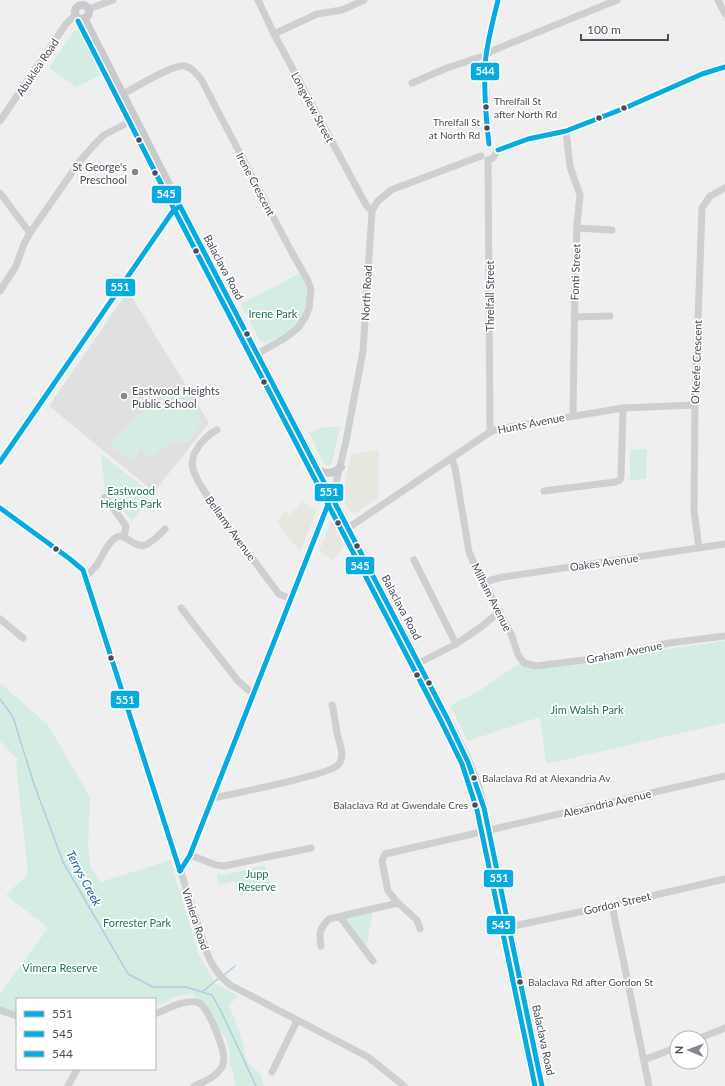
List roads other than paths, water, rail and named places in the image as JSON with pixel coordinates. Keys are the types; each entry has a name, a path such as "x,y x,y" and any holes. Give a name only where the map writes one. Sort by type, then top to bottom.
{"main road":[{"path":"84,5 89,9 89,14 84,18 79,18 76,7 84,5"},
{"name":"Balaclava Road","path":"84,18 180,206 419,663 467,759 480,792 542,1086"},
{"path":"318,471 330,473 336,471 341,466"}],"street":[{"path":"89,9 113,0"},
{"name":"Longview Street","path":"258,0 274,34 366,206 372,211"},
{"path":"274,34 317,14 342,10 364,0"},
{"path":"372,211 377,202 391,190 481,156 488,144 485,66 486,55 498,0"},
{"path":"412,83 447,68 486,55 494,50 617,0"},
{"path":"718,0 725,14"},
{"name":"Abuklea Road","path":"0,121 76,7"},
{"name":"Irene Crescent","path":"123,94 171,68 183,65 192,69 201,79 307,279 311,289 309,308 306,316 298,328 285,338 257,354"},
{"path":"481,156 482,158 488,160 492,158 498,150 528,139 566,131 625,108 702,74 725,68"},
{"path":"0,292 16,266 24,244 30,233 91,148 104,135 135,119"},
{"name":"Fonti Street","path":"566,131 570,167 580,195 577,228 574,317 573,415"},
{"path":"488,144 493,145 498,150"},
{"name":"Threlfall Street","path":"488,160 490,432"},
{"name":"O'Keefe Crescent","path":"699,548 694,510 695,405 702,208 710,196 725,188"},
{"path":"0,193 30,233"},
{"path":"0,462 173,211 180,206"},
{"name":"North Road","path":"180,871 190,856 252,694 331,496 341,466 363,351 372,211"},
{"path":"577,228 612,230"},
{"path":"574,317 610,316"},
{"name":"Hunts Avenue","path":"348,528 490,432 498,429 573,415 623,408 695,405"},
{"path":"544,491 615,482 620,480 623,408"},
{"name":"Bellamy Avenue","path":"216,430 200,444 194,454 192,464 194,472 221,517 279,594 291,599"},
{"name":"Milham Avenue","path":"452,459 455,468 469,552 512,636 518,655 524,663"},
{"path":"106,497 126,526 124,537"},
{"name":"Vimiera Road","path":"0,508 75,563 83,570 86,576 211,965 230,986 374,1061 404,1086"},
{"path":"86,576 97,564 113,539 119,536 124,537 134,544 141,546 146,545 156,538 164,529"},
{"name":"Oakes Avenue","path":"484,582 503,576 725,544"},
{"path":"414,560 456,644"},
{"path":"181,608 238,682 252,694"},
{"path":"419,663 456,644 481,627 500,611"},
{"path":"0,619 23,638"},
{"name":"Graham Avenue","path":"524,663 536,666 608,657 669,643 725,636"},
{"path":"213,798 261,788 319,773 332,769 338,765 341,760 342,749 332,705"},
{"name":"Alexandria Avenue","path":"398,903 388,891 382,861 385,854 725,776"},
{"path":"190,856 216,865 224,866 311,848"},
{"name":"Gordon Street","path":"509,926 612,905 725,879"},
{"path":"321,946 319,936 321,927 329,919 398,903 417,920 420,929"},
{"path":"612,905 649,1086"},
{"path":"340,917 373,962"},
{"path":"156,1014 182,1003 191,1002 199,1003 206,1010 223,1051 224,1060 222,1067 212,1078 194,1086"},
{"path":"0,1010 16,1016"},
{"path":"272,1072 297,1021"},
{"path":"709,1034 725,1028"},
{"path":"644,1060 669,1050"},
{"path":"68,1086 76,1070"}],"waterway":[{"name":"Terrys Creek","path":"0,699 13,717 34,784 63,862 128,974 153,987 186,987 212,995 256,1086"},
{"path":"224,975 235,966"},
{"path":"202,992 219,978"}],"place":[{"name":"Threlfall St after North Rd","path":"486,107"},
{"name":"Threlfall St at North Rd","path":"487,128"},
{"name":"St George's Preschool","path":"135,172"},
{"name":"Eastwood Heights Public School","path":"124,396"},
{"name":"Balaclava Rd at Alexandria Av","path":"474,778"},
{"name":"Balaclava Rd at Gwendale Cres","path":"475,805"},
{"name":"Balaclava Rd after Gordon St","path":"520,982"}],"park label":[{"name":"Irene Park","path":"273,313"},
{"name":"Eastwood Heights Park","path":"131,496"},
{"name":"Jim Walsh Park","path":"587,709"},
{"name":"Jupp Reserve","path":"257,879"},
{"name":"Forrester Park","path":"137,922"},
{"name":"Vimera Reserve","path":"60,967"}]}
